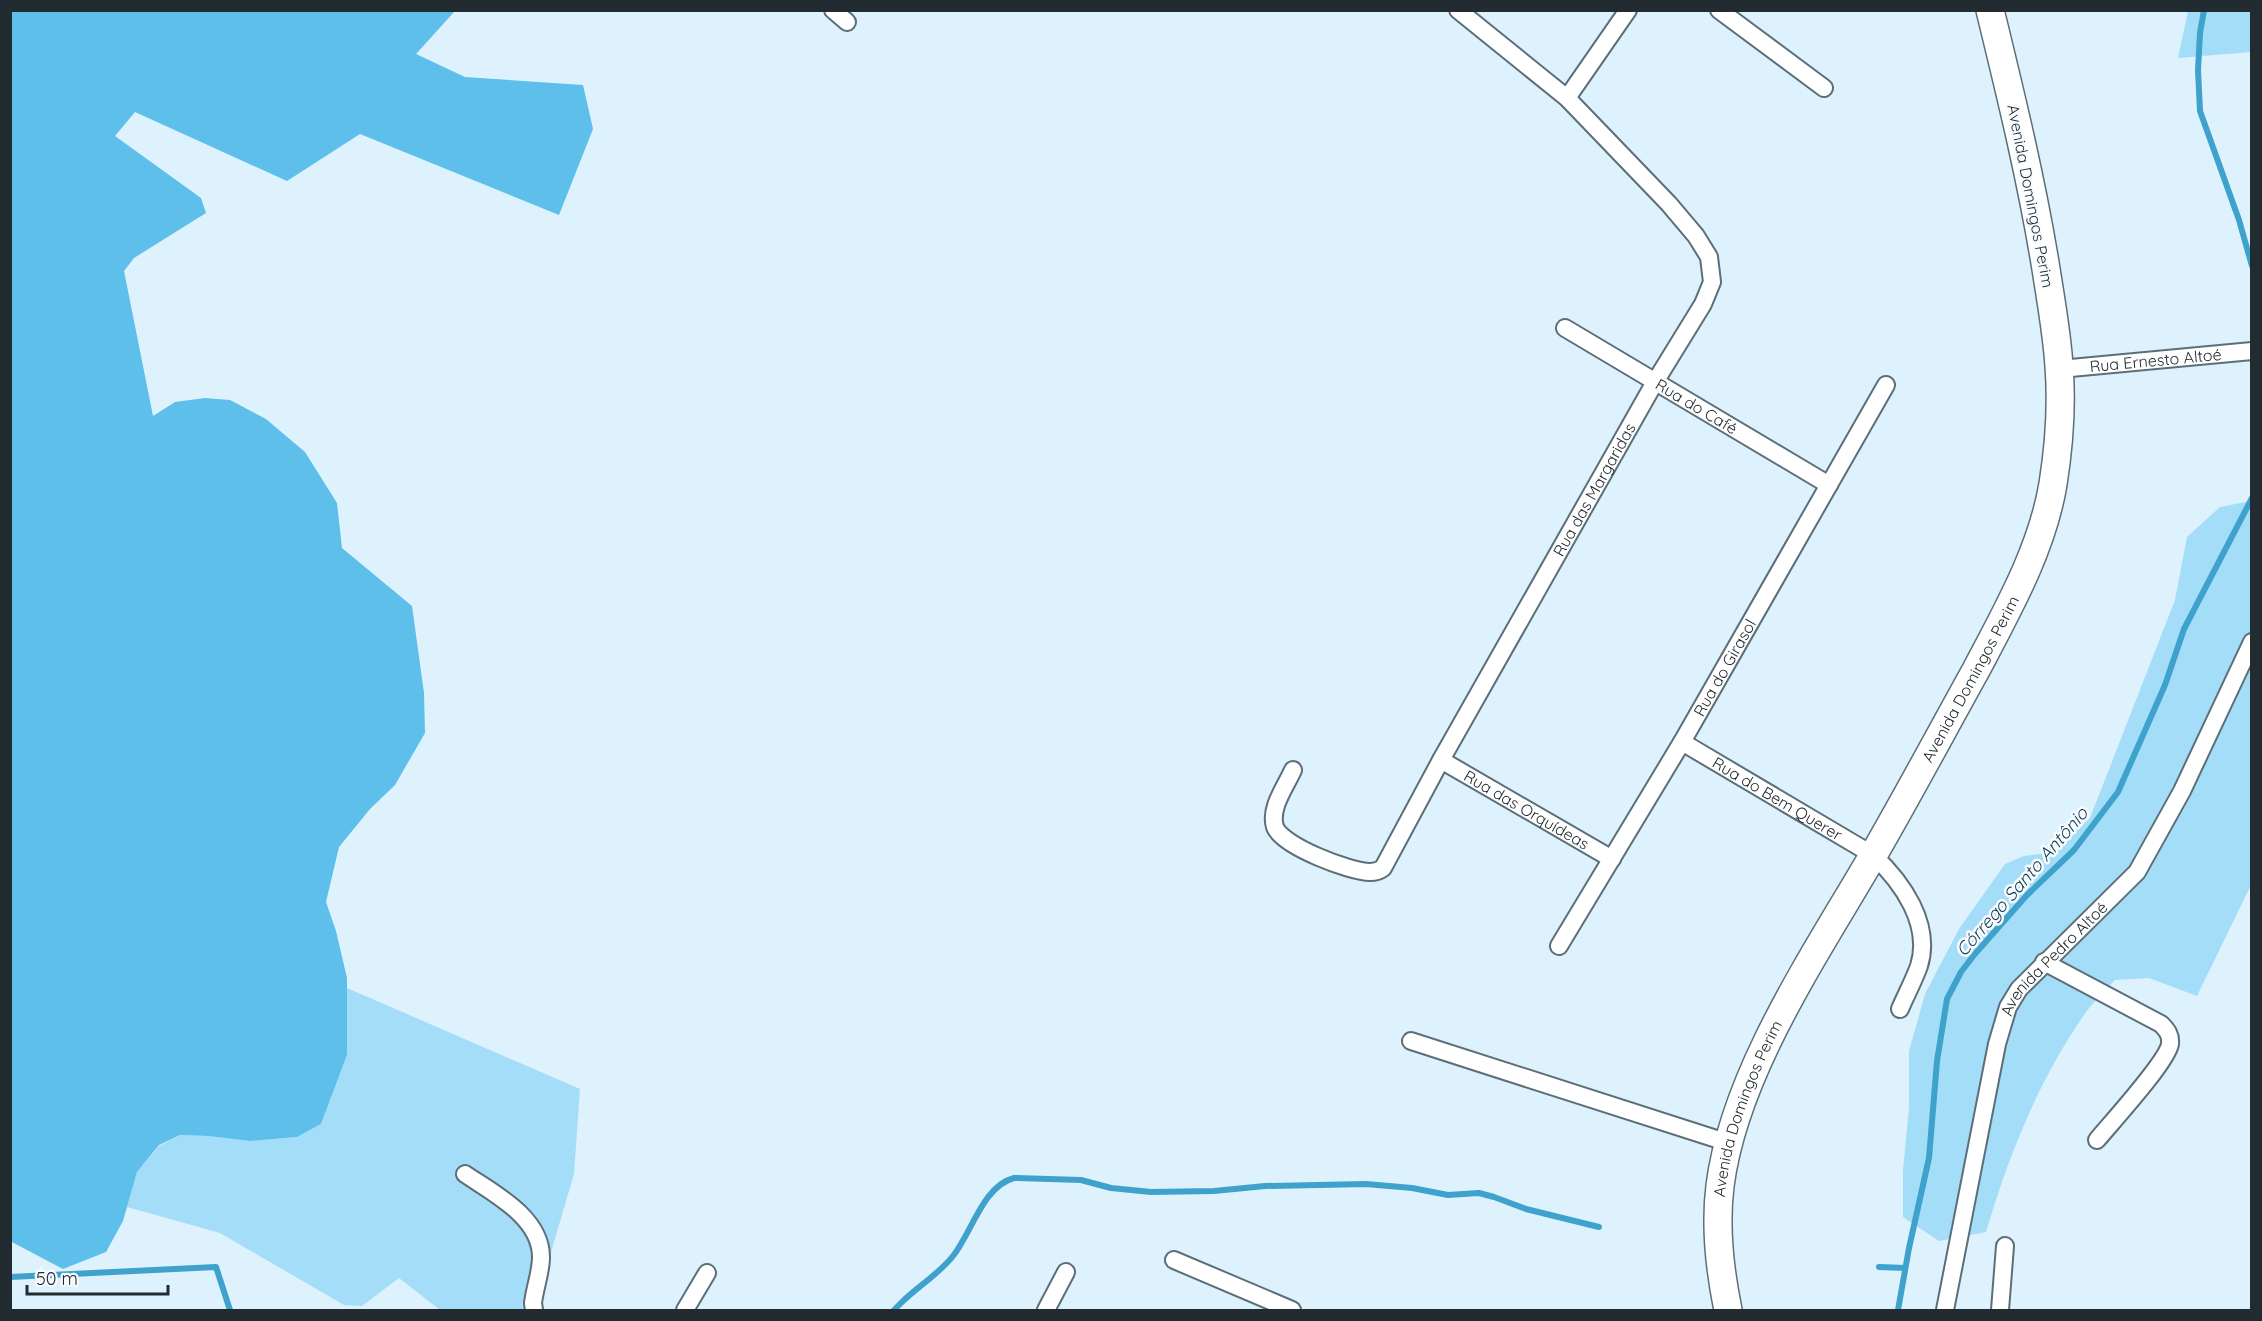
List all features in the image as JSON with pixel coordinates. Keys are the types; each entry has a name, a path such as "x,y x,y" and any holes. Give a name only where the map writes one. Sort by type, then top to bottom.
{"main road":[{"name":"Avenida Domingos Perim","path":"1728,1311 1720,1255 1718,1206 1720,1184 1729,1143 1749,1085 1799,981 1873,855 1995,634 2037,548 2053,485 2059,424 2060,369 2053,315 2032,187 1990,10"}],"street":[{"path":"833,10 847,22"},
{"name":"Rua das Margaridas","path":"1293,770 1275,809 1275,825 1279,833 1300,848 1346,866 1369,872 1383,868 1441,760 1655,381 1703,304 1712,282 1708,257 1696,236 1669,204 1567,98 1458,10"},
{"path":"1567,98 1628,10"},
{"path":"1719,10 1824,88"},
{"name":"Rua do Café","path":"1566,328 1829,485"},
{"name":"Rua Ernesto Altoé","path":"2060,369 2252,351"},
{"name":"Rua do Girasol","path":"1559,946 1682,742 1886,385"},
{"name":"Avenida Pedro Altoé","path":"1945,1311 2002,1024 2008,1007 2019,989 2044,962 2137,872 2182,791 2252,642"},
{"name":"Rua do Bem Querer","path":"1682,742 1873,855 1900,885 1920,928 1921,950 1919,967 1900,1009"},
{"name":"Rua das Orquídeas","path":"1441,760 1612,859"},
{"path":"2044,962 2161,1024 2168,1031 2170,1043 2164,1060 2097,1140"},
{"path":"1411,1041 1729,1143"},
{"path":"465,1174 506,1202 522,1216 534,1233 540,1245 541,1255 533,1303 534,1311"},
{"path":"2000,1311 2004,1246"},
{"path":"1174,1260 1293,1311"},
{"path":"1046,1311 1066,1272"},
{"path":"685,1311 706,1273"}],"shaded area":[{"path":"10,11 455,11 416,54 465,77 583,85 593,129 559,215 360,134 287,181 135,112 115,136 201,198 206,213 134,258 124,271 153,416 175,402 205,398 230,400 266,419 305,452 337,503 342,548 412,606 424,693 425,733 395,785 370,809 339,847 326,902 336,931 347,978 347,1055 321,1124 297,1137 250,1141 180,1135 159,1145 137,1172 123,1221 106,1252 63,1269 10,1241"},
{"path":"2188,11 2251,11 2251,52 2178,58"},
{"path":"2251,501 2251,885 2197,996 2149,978 2115,980 2093,1003 2066,1042 2038,1094 2014,1148 1986,1232 1939,1241 1903,1217 1903,1170 1909,1108 1909,1051 1925,994 1959,929 2005,864 2024,856 2054,852 2090,818 2175,600 2187,537 2220,507"},
{"path":"347,988 580,1089 574,1174 534,1310 440,1310 399,1278 362,1306 344,1305 220,1233 127,1207 137,1172 159,1146 180,1135 250,1141 297,1137 321,1124 347,1055"}],"waterway":[{"name":"Córrego Santo Antônio","path":"2204,10 2198,70 2200,111 2239,220 2252,266"},
{"name":"Córrego Santo Antônio","path":"1898,1310 1929,1158 1937,1061 1947,999 1961,972 1974,955 2027,895 2074,850 2118,792 2165,685 2184,629 2252,498"},
{"path":"894,1310 947,1263 960,1246 986,1200 994,1190 1014,1178 1081,1180 1111,1188 1151,1192 1366,1184 1412,1188 1448,1195 1479,1193 1526,1209 1599,1227"},
{"path":"10,1277 216,1267 230,1310"},
{"path":"1879,1267 1905,1268"}]}
